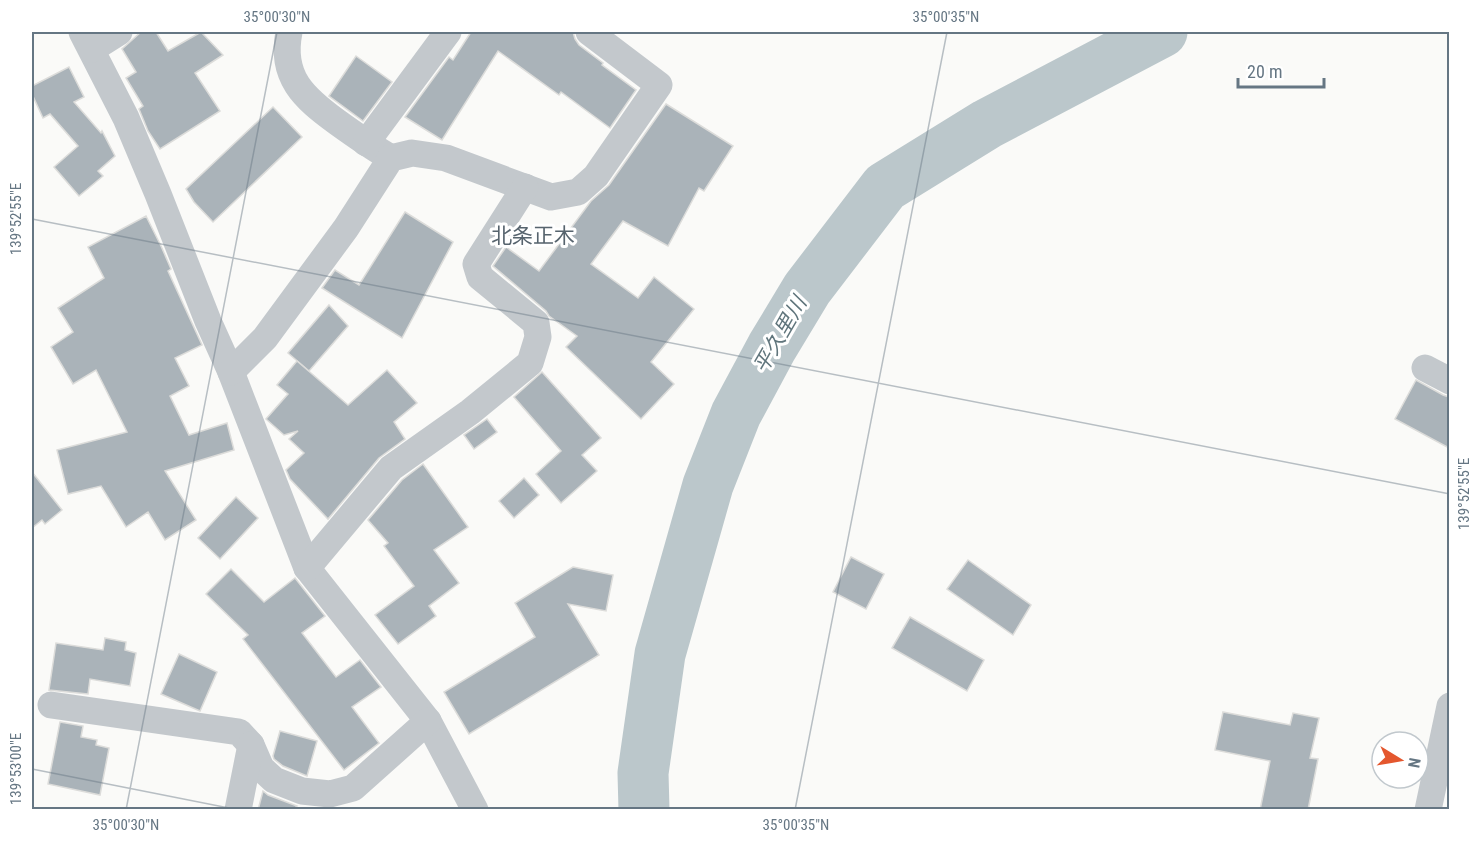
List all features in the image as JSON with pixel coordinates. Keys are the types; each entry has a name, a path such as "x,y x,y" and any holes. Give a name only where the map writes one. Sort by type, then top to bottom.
{"street":[{"path":"119,32 87,40 140,151 208,321 231,372 307,568 428,721 475,810"},
{"path":"289,32 286,48 293,78 309,101 366,143 391,158"},
{"path":"366,143 448,32"},
{"path":"231,372 272,329 346,228 391,158 412,153 446,158 551,197 578,192 596,176 659,85 589,32"},
{"path":"307,568 391,468 470,412 530,363 538,338 536,323 480,277 476,264 525,187"},
{"path":"1425,368 1449,381"},
{"path":"51,705 239,732 251,745 261,768 274,780 302,790 330,794 353,788 428,721"},
{"path":"1436,803 1449,706"},
{"path":"238,810 251,745"}],"building":[{"path":"141,32 156,32 168,51 201,32 223,55 195,73 220,111 160,149 148,131 139,109 143,106 126,78 136,72 122,49"},
{"path":"471,32 573,32 579,45 636,90 610,128 561,92 559,95 498,51 442,140 405,117 449,57 453,60"},
{"path":"356,56 392,82 363,121 329,96"},
{"path":"69,67 84,97 74,102 101,133 102,131 115,156 98,171 103,176 79,196 54,167 78,146 50,114 43,118 32,94 32,86"},
{"path":"666,104 733,146 704,191 699,188 668,246 623,221 591,264 638,298 654,277 694,309 651,362 674,384 641,419 566,347 577,336 549,316 493,266 506,247 539,271 591,201 609,185"},
{"path":"273,107 302,137 213,222 194,202 186,189"},
{"path":"405,212 453,242 402,338 322,288 335,270 359,285"},
{"path":"146,216 171,269 168,271 202,345 175,358 189,386 170,396 189,435 227,423 234,450 165,471 196,520 165,540 148,512 126,527 101,486 68,494 57,450 127,432 96,370 73,384 51,347 73,332 58,308 104,278 88,247"},
{"path":"329,305 348,326 309,371 288,353"},
{"path":"297,361 348,405 387,370 417,403 394,422 405,439 379,458 328,519 290,479 286,470 304,453 289,439 298,431 284,435 266,419 288,394 277,385"},
{"path":"542,372 601,438 582,455 597,471 561,503 536,474 561,451 514,397"},
{"path":"1416,380 1449,397 1449,448 1395,419"},
{"path":"487,419 497,432 474,449 464,435"},
{"path":"423,464 468,527 434,550 459,583 429,606 436,616 398,644 375,615 414,586 384,546 388,543 368,520 402,480"},
{"path":"32,472 62,510 45,524 42,520 32,528"},
{"path":"524,478 539,495 514,518 499,501"},
{"path":"236,497 258,518 220,559 198,538"},
{"path":"851,557 884,574 866,609 833,592"},
{"path":"968,560 1031,605 1013,635 947,589"},
{"path":"573,567 613,575 606,611 568,604 599,655 469,734 444,692 535,637 515,603"},
{"path":"231,569 264,602 295,578 325,616 302,633 336,677 360,660 381,687 352,707 379,743 344,770 243,639 248,635 206,594"},
{"path":"910,617 984,660 967,691 892,648"},
{"path":"105,638 126,642 125,650 136,653 130,686 90,679 88,694 49,690 56,643 103,650"},
{"path":"179,654 217,672 200,711 161,694"},
{"path":"1223,712 1290,725 1293,713 1319,718 1310,758 1318,759 1308,810 1260,810 1270,761 1215,750"},
{"path":"60,722 83,726 81,737 97,740 96,745 109,748 100,795 48,784"},
{"path":"280,731 317,741 307,776 283,766 274,759"},
{"path":"263,791 297,806 293,810 258,810"}],"waterway":[{"name":"平久里川","path":"644,810 643,773 660,654 708,485 736,414 807,289 885,187 987,124 1162,32"}],"district":[{"name":"北条正木","path":"533,236"}]}
